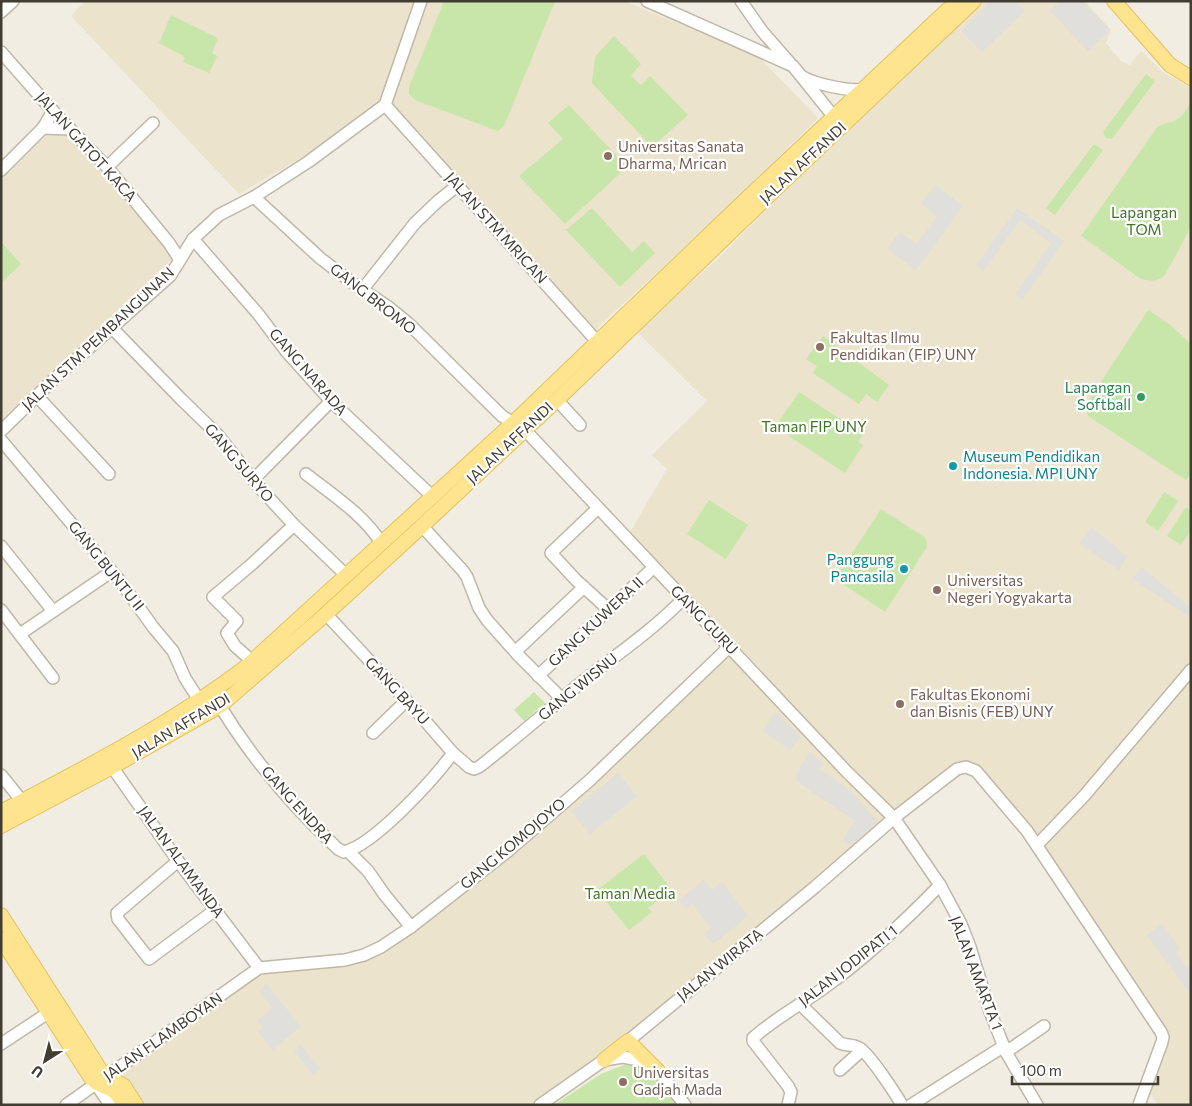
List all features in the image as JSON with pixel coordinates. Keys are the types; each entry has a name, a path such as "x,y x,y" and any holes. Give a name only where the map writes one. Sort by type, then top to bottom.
{"main road":[{"name":"JALAN AFFANDI","path":"756,199 834,117 957,1"},
{"name":"JALAN AFFANDI","path":"1,826 108,761 158,726 252,667 326,614 422,526 519,427 756,199 974,1"},
{"path":"1114,1 1170,65 1191,78"},
{"name":"JALAN AFFANDI","path":"1,812 220,706 252,667 433,497 519,427 557,400 602,347"},
{"path":"1,915 100,1081 114,1090 126,1105"},
{"path":"1,939 91,1078 124,1086 136,1105"},
{"path":"628,1041 658,1071"},
{"name":"JALAN WIRATA","path":"604,1060 628,1041"}],"street":[{"path":"1,12 13,1"},
{"path":"385,105 421,1"},
{"path":"647,1 796,70 815,82 852,90 864,89"},
{"path":"741,1 762,31 834,117"},
{"name":"JALAN GATOT KACA","path":"3,58 107,167 169,243 180,260"},
{"name":"JALAN STM MRICAN","path":"385,105 602,347"},
{"name":"JALAN STM PEMBANGUNAN","path":"1,431 170,276 193,239 219,215 254,197 308,162 385,105"},
{"path":"1,170 43,128 53,111"},
{"path":"107,167 153,123"},
{"path":"43,128 70,129"},
{"path":"362,290 415,223 458,185"},
{"name":"GANG BROMO","path":"254,197 320,258 408,323 502,416 519,427"},
{"name":"GANG NARADA","path":"193,239 330,401 433,497"},
{"path":"169,243 186,249"},
{"name":"GANG SURYO","path":"112,328 180,399 218,435 253,480 294,525 347,576"},
{"path":"37,396 109,474"},
{"path":"557,400 580,425"},
{"path":"253,480 330,401"},
{"name":"GANG GURU","path":"519,427 852,778 894,818"},
{"name":"GANG BUNTU II","path":"1,440 120,581 173,651 185,678 199,700"},
{"path":"306,474 363,520 374,531 382,544"},
{"path":"597,508 550,553 609,610"},
{"path":"252,667 227,633 237,621 213,597 294,525"},
{"path":"422,526 463,571 479,608 487,620 538,676 562,699"},
{"path":"1,546 53,611"},
{"name":"GANG KUWERA II","path":"538,676 653,568"},
{"path":"20,634 111,572"},
{"path":"516,651 584,587"},
{"name":"GANG WISNU","path":"469,767 474,769 479,767 514,740 562,699 637,641 683,599"},
{"path":"1,610 52,678"},
{"name":"GANG BAYU","path":"326,614 453,753 469,767"},
{"name":"GANG KOMOJOYO","path":"259,968 345,960 364,955 381,947 412,927 508,851 589,781 729,647"},
{"path":"1139,1105 1163,1037 1037,845 1084,796 1191,670"},
{"path":"373,733 406,701"},
{"name":"GANG ENDRA","path":"220,706 252,754 290,802 338,850 344,852 366,841 409,803 442,768 453,753"},
{"name":"JALAN ALAMANDA","path":"108,761 178,861 259,968"},
{"name":"JALAN WIRATA","path":"628,1041 815,887 894,818 957,769 966,767 976,771 1037,845"},
{"path":"1,775 22,801"},
{"name":"JALAN AMARTA 1","path":"894,818 940,885 961,924 989,1009 1005,1049 1037,1105"},
{"path":"348,851 368,871 384,894 412,927"},
{"path":"178,861 117,913 118,919 149,959 215,910"},
{"name":"JALAN JODIPATI 1","path":"788,1105 790,1092 788,1086 753,1041 754,1037 828,985 870,951 907,919 940,885"},
{"name":"JALAN FLAMBOYAN","path":"66,1105 259,968"},
{"path":"800,1004 840,1043 862,1050 889,1084 902,1105"},
{"path":"1,1044 48,1013"},
{"path":"911,1105 1044,1026"},
{"path":"840,1070 862,1050"},
{"path":"604,1060 624,1057 639,1060 658,1071 685,1105"},
{"name":"JALAN WIRATA","path":"540,1105 604,1060"},
{"path":"100,1081 110,1105"}],"shaded area":[{"name":"Universitas Sanata Dharma, Mrican","path":"85,1 624,1 759,57 818,118 735,200 596,329 394,110 383,110 239,194 71,16"},
{"name":"Universitas Negeri Yogyakarta","path":"985,1 1085,1 1111,30 1106,43 1121,61 1130,65 1141,51 1163,72 1191,88 1191,1105 1158,1105 1149,1092 1168,1039 975,765 969,761 963,761 949,767 811,886 632,1031 535,1105 141,1105 125,1081 123,1076 126,1069 254,975 358,960 506,856 618,762 662,716 736,646 630,532 667,469 652,455 707,401 636,331 720,257 767,209"},
{"path":"991,1 1015,1 1025,11 982,52 961,31"},
{"path":"1061,1 1082,1 1110,30 1088,51 1050,11"},
{"path":"44,132 58,132 68,136 165,241 174,257 1,422 1,175"},
{"path":"935,185 963,206 916,270 887,249 900,232 917,244 937,216 921,204"},
{"path":"1017,208 1064,241 1023,299 1015,294 1051,243 1020,220 984,271 976,265"},
{"path":"1091,527 1127,556 1119,570 1079,544"},
{"path":"1141,567 1191,608 1191,618 1133,579"},
{"path":"775,712 801,737 790,750 763,731"},
{"path":"810,752 823,763 819,769 850,790 878,822 850,846 843,839 855,821 796,781 798,770"},
{"path":"618,773 637,796 590,834 571,811"},
{"path":"704,880 712,890 722,882 748,916 713,944 704,934 711,928 692,904 686,909 679,900"},
{"path":"1162,924 1180,949 1176,952 1187,968 1191,966 1191,995 1147,935"},
{"path":"267,984 301,1027 272,1050 258,1032 263,1027 257,1020 273,1008 259,991"},
{"path":"301,1045 320,1069 313,1075 294,1051"}],"green space":[{"path":"444,1 555,1 504,126 498,131 415,100 409,94 409,87"},
{"path":"171,15 218,38 212,53 217,56 209,73 183,62 185,57 159,43"},
{"path":"614,36 641,64 631,76 641,85 650,76 688,115 652,147 592,83 595,57"},
{"path":"1146,74 1155,81 1112,139 1106,138 1103,132"},
{"name":"Lapangan TOM","path":"1191,101 1191,227 1165,275 1154,280 1141,279 1081,236 1158,126 1175,121 1181,117"},
{"path":"569,105 627,167 565,224 519,176 563,139 548,123"},
{"path":"1094,144 1103,150 1055,215 1046,208"},
{"path":"592,208 632,252 644,241 655,253 620,287 566,230"},
{"path":"1,242 21,264 1,283"},
{"name":"Lapangan Softball","path":"1148,310 1169,324 1191,344 1191,473 1186,480 1088,416 1086,405"},
{"name":"Taman FIP UNY","path":"823,336 889,385 877,402 866,394 859,404 813,373 817,366 806,359"},
{"name":"Taman FIP UNY","path":"799,392 863,434 858,442 863,445 845,473 775,427"},
{"path":"1164,492 1178,501 1158,531 1145,522"},
{"path":"709,500 748,525 726,559 687,534"},
{"path":"1186,507 1191,510 1191,530 1181,545 1167,536"},
{"path":"881,509 924,537 927,542 927,547 885,612 835,579"},
{"path":"534,692 545,703 524,721 514,710"},
{"name":"Taman Media","path":"644,854 672,890 648,908 652,912 629,930 597,890"},
{"name":"Universitas Gadjah Mada","path":"632,1062 652,1072 676,1105 554,1105 601,1074"}],"place":[{"name":"Universitas Sanata Dharma, Mrican","path":"608,156"},
{"name":"Fakultas Ilmu Pendidikan (FIP) UNY","path":"820,347"},
{"name":"Lapangan Softball","path":"1141,397"},
{"name":"Museum Pendidikan Indonesia. MPI UNY","path":"953,466"},
{"name":"Panggung Pancasila","path":"904,569"},
{"name":"Universitas Negeri Yogyakarta","path":"937,590"},
{"name":"Fakultas Ekonomi dan Bisnis (FEB) UNY","path":"900,704"},
{"name":"Universitas Gadjah Mada","path":"623,1082"}]}
